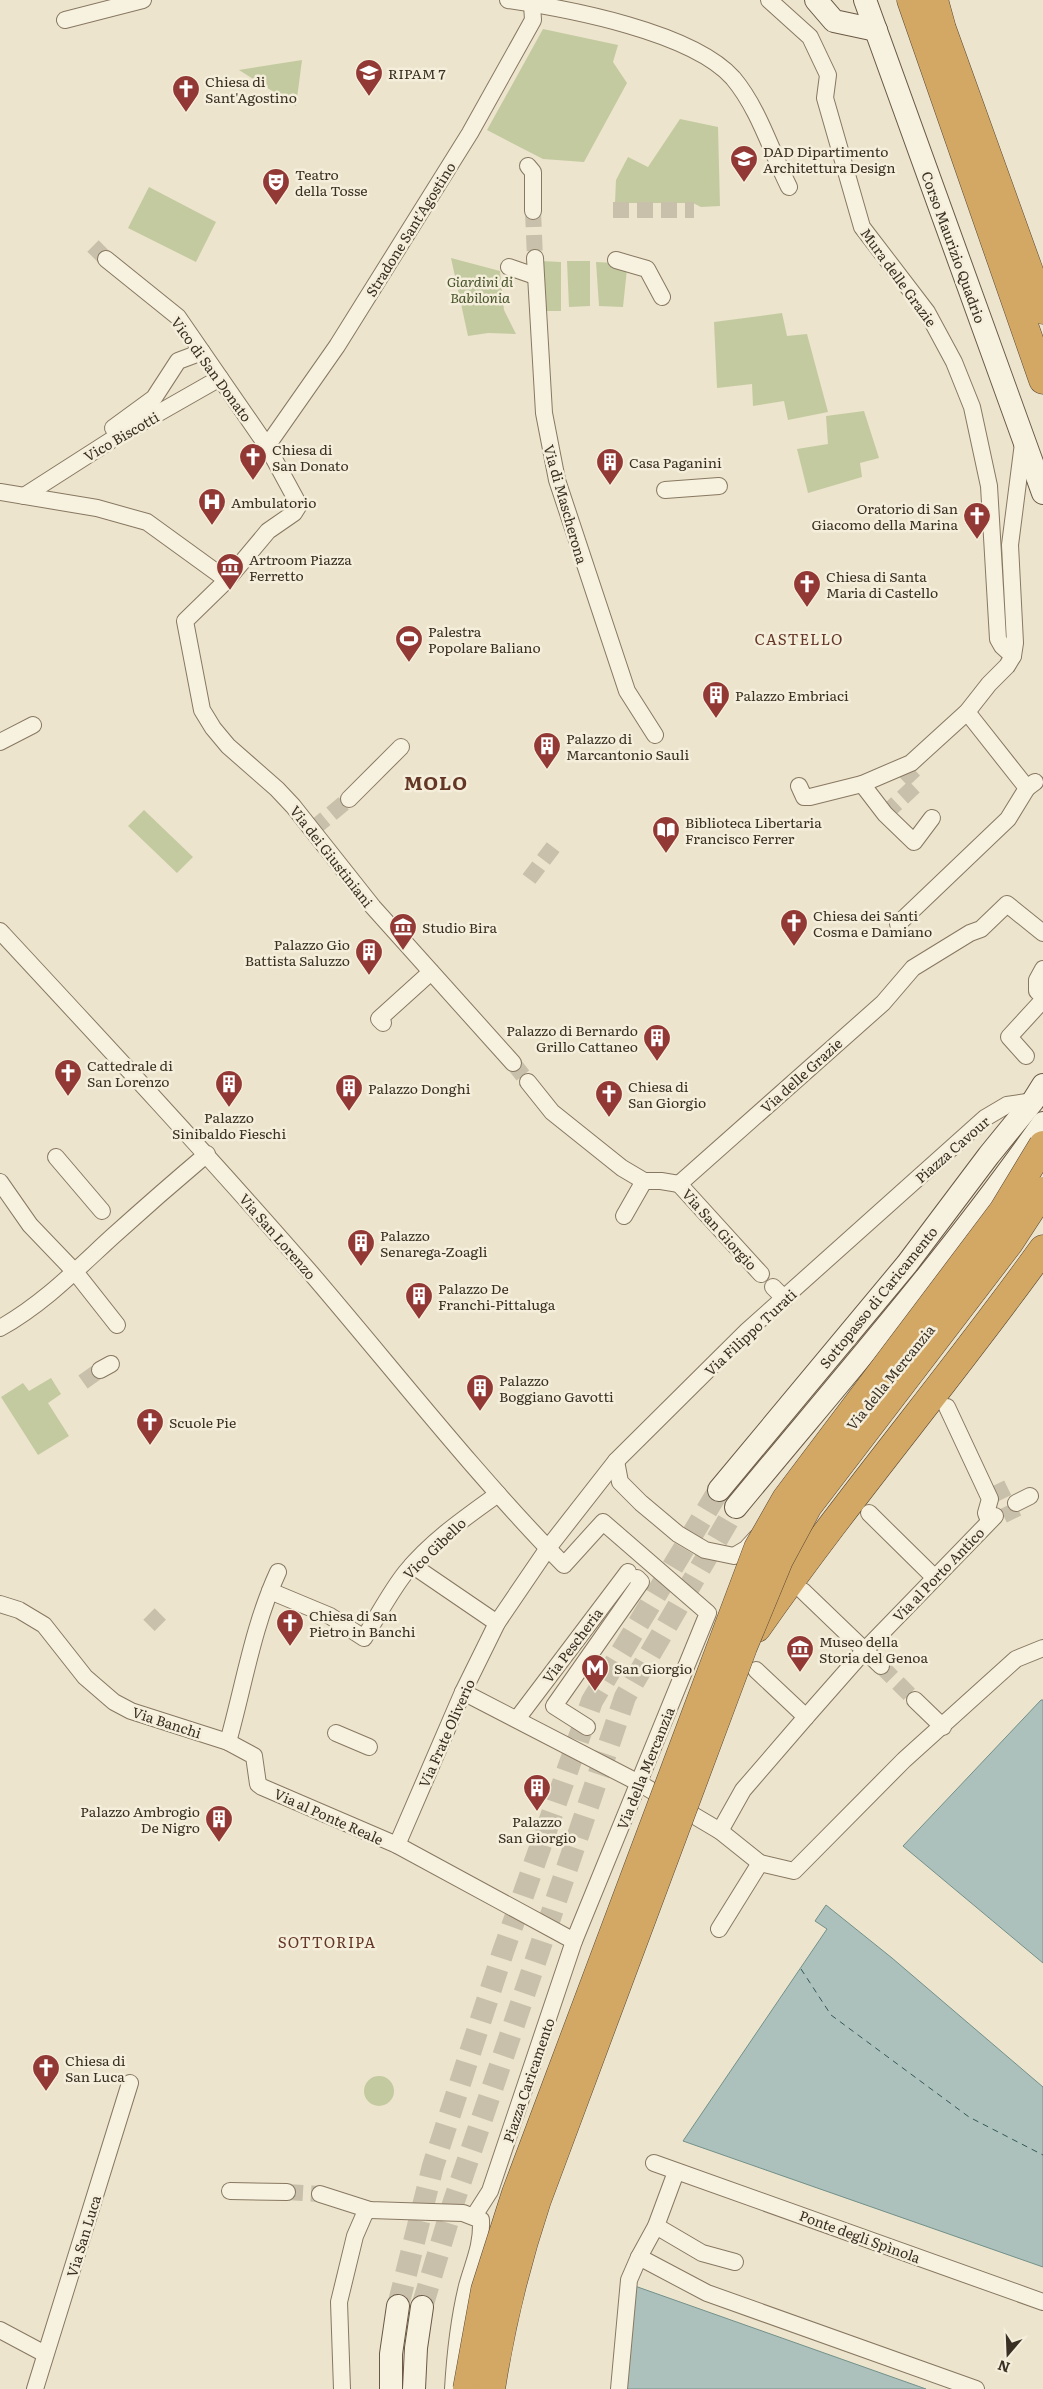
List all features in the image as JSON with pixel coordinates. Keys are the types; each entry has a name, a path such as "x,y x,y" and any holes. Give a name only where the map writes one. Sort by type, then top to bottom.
{"highway":[{"path":"911,0 1043,380"},
{"path":"934,0 942,29 1043,310"},
{"path":"467,2389 485,2290 516,2193 758,1548 786,1500 1003,1211 1043,1144"},
{"path":"491,2389 507,2302 534,2209 750,1659 779,1560 808,1506 1010,1244 1043,1192"},
{"path":"750,1659 821,1538 1007,1299 1043,1249"}],"main road":[{"path":"816,0 834,21 876,30"},
{"name":"Corso Maurizio Quadrio","path":"866,0 1043,493"},
{"name":"Sottopasso di Caricamento","path":"720,1490 907,1264 988,1155 1038,1093"},
{"name":"Sottopasso di Caricamento","path":"736,1507 928,1274 1002,1180 1043,1123"},
{"path":"390,2389 391,2354 398,2306"},
{"path":"414,2389 416,2348 422,2307"}],"street":[{"path":"65,20 143,0"},
{"path":"508,0 642,29 706,57 733,79 758,120 789,186"},
{"name":"Mura delle Grazie","path":"768,0 810,37 828,75 825,98 862,227 927,312 954,362 972,407 989,486 998,638 1002,646 1013,656"},
{"name":"Stradone Sant'Agostino","path":"267,446 412,234 532,20 532,4"},
{"path":"528,166 532,172 533,211"},
{"name":"Via di Mascherona","path":"535,258 544,413 557,480 627,691 654,735"},
{"name":"Vico di San Donato","path":"106,259 178,317 267,446 299,505 294,513 268,531 227,580"},
{"path":"616,260 647,269 662,297"},
{"path":"509,267 535,276"},
{"path":"114,428 154,398 178,362 202,352"},
{"name":"Vico Biscotti","path":"24,496 113,439 220,378"},
{"path":"799,786 804,797 810,797 862,784 911,763 967,712 989,684 1007,666 1013,656 1015,642 1010,545 1024,442"},
{"path":"665,490 719,486"},
{"path":"0,492 97,508 147,522 227,580"},
{"name":"Via dei Giustiniani","path":"227,580 185,621 202,710 206,719 228,746 277,789 373,908 513,1063"},
{"path":"898,924 1008,819 1031,785 967,712"},
{"path":"0,742 33,725"},
{"path":"349,799 401,747"},
{"path":"862,784 885,814 914,842 932,818"},
{"name":"Via delle Grazie","path":"679,1184 883,1003 913,968 920,963 970,933 981,929 1007,904 1043,933"},
{"name":"Via San Lorenzo","path":"0,931 207,1154 389,1364 498,1494 548,1548"},
{"path":"1026,1056 1009,1037 1043,998 1037,991 1036,985 1043,969"},
{"path":"381,1021 431,972"},
{"path":"528,1082 552,1112 622,1168 644,1181 679,1184"},
{"name":"Piazza Cavour","path":"888,1206 985,1118 1007,1105 1038,1093"},
{"path":"0,1328 26,1314 76,1273 111,1237 207,1154"},
{"path":"56,1157 102,1211"},
{"path":"624,1216 644,1181"},
{"path":"0,1182 30,1225 76,1273 117,1325"},
{"name":"Via San Giorgio","path":"679,1184 761,1274"},
{"name":"Via della Mercanzia","path":"616,1462 620,1482 641,1504 663,1522 705,1550 734,1556 746,1549 782,1511 925,1335 1001,1228 1030,1204 1043,1197"},
{"name":"Via Filippo Turati","path":"548,1548 616,1462 747,1331 888,1206"},
{"path":"774,1287 785,1299"},
{"name":"Via al Porto Antico","path":"720,1831 743,1790 806,1717 865,1650 992,1518 986,1513 990,1499 947,1407"},
{"name":"Vico Gibello","path":"270,1591 333,1618 364,1638 412,1565 455,1525 498,1494"},
{"path":"869,1513 934,1577"},
{"name":"Via della Mercanzia","path":"548,1548 564,1565 603,1522 708,1613 582,1924"},
{"name":"Via Frate Oliverio","path":"397,1845 463,1692 497,1622 548,1548"},
{"path":"412,1565 497,1622"},
{"path":"225,1741 270,1591 278,1572"},
{"name":"Via Pescheria","path":"517,1719 633,1575 641,1582 554,1706 587,1727"},
{"path":"803,1591 881,1666"},
{"name":"Via Banchi","path":"0,1604 19,1610 44,1625 85,1677 114,1702 131,1711 225,1741 254,1756 258,1784 262,1787"},
{"path":"463,1692 640,1783 720,1831 760,1863 794,1871 904,1760 943,1727 1016,1659 1043,1648"},
{"path":"750,1659 806,1717"},
{"path":"915,1700 943,1727"},
{"path":"336,1733 368,1747"},
{"name":"Via al Ponte Reale","path":"262,1787 397,1845"},
{"path":"397,1845 574,1941"},
{"path":"719,1929 760,1863"},
{"name":"Piazza Caricamento","path":"474,2216 490,2191 574,1941 582,1924"},
{"name":"Via San Luca","path":"35,2389 45,2354 74,2280 130,2083"},
{"name":"Ponte degli Spìnola","path":"654,2164 1043,2302"},
{"path":"619,2389 629,2280 656,2226 676,2172"},
{"path":"230,2192 287,2192"},
{"path":"320,2194 370,2210 463,2213 481,2220 481,2242 467,2288 454,2363 453,2389"},
{"path":"342,2389 339,2302 355,2236 365,2213 370,2210"},
{"path":"656,2226 702,2252 735,2262"},
{"path":"639,2257 706,2293 976,2389"},
{"path":"0,2330 45,2354"}],"green space":[{"path":"543,29 618,45 613,62 627,83 584,162 543,159 487,130"},
{"path":"302,60 296,106 239,70"},
{"path":"680,119 718,127 720,206 701,207 693,203 615,203 616,180 628,157 648,167"},
{"path":"149,187 216,222 196,262 128,228"},
{"name":"Giardini di Babilonia","path":"451,258 500,271 504,310 516,334 488,333 468,336"},
{"path":"541,261 561,262 561,311 543,311"},
{"path":"567,261 590,261 590,306 569,307"},
{"path":"596,262 615,263 627,269 623,307 599,306"},
{"path":"782,313 787,336 807,334 828,412 788,420 784,401 753,406 752,384 717,388 714,322"},
{"path":"864,411 879,458 860,463 862,477 808,493 797,449 828,444 826,416"},
{"path":"144,810 193,857 177,873 128,826"},
{"path":"51,1378 61,1394 48,1403 69,1436 38,1455 1,1397 23,1383 29,1391"},
{"path":"379,2076 390,2080 394,2091 390,2102 379,2106 368,2102 364,2091 368,2080"}],"water":[{"path":"1043,1700 1043,1963 903,1846"},
{"path":"826,1905 892,1958 1043,2087 1043,2267 683,2141 827,1929 815,1921"},
{"path":"632,2285 926,2389 624,2389"}],"ferry route":[{"path":"801,1969 831,2015 969,2117 1043,2155"}],"tunnel":[{"path":"613,210 694,210"},
{"path":"533,211 535,258"},
{"path":"93,246 106,259"},
{"path":"885,814 917,784 901,767"},
{"path":"313,829 349,799"},
{"path":"529,879 554,846"},
{"path":"513,1063 528,1082"},
{"path":"83,1382 100,1370"},
{"path":"997,1484 1014,1519"},
{"path":"398,2306 433,2166 503,1952 592,1701 719,1490"},
{"path":"422,2307 453,2204 625,1697 736,1507"},
{"path":"149,1614 162,1627"},
{"path":"881,1666 915,1700"},
{"path":"287,2192 320,2194"}],"place":[{"name":"RIPAM 7","path":"369,97"},
{"name":"Chiesa di Sant'Agostino","path":"186,113"},
{"name":"DAD Dipartimento Architettura Design","path":"744,183"},
{"name":"Teatro della Tosse","path":"276,206"},
{"name":"Chiesa di San Donato","path":"253,481"},
{"name":"Casa Paganini","path":"610,486"},
{"name":"Ambulatorio","path":"212,526"},
{"name":"Oratorio di San Giacomo della Marina","path":"977,540"},
{"name":"Artroom Piazza Ferretto","path":"230,591"},
{"name":"Chiesa di Santa Maria di Castello","path":"807,608"},
{"name":"Palestra Popolare Baliano","path":"409,663"},
{"name":"Palazzo Embriaci","path":"716,719"},
{"name":"Palazzo di Marcantonio Sauli","path":"547,770"},
{"name":"Biblioteca Libertaria Francisco Ferrer","path":"666,854"},
{"name":"Chiesa dei Santi Cosma e Damiano","path":"794,947"},
{"name":"Studio Bira","path":"403,951"},
{"name":"Palazzo Gio Battista Saluzzo","path":"369,976"},
{"name":"Palazzo di Bernardo Grillo Cattaneo","path":"657,1062"},
{"name":"Cattedrale di San Lorenzo","path":"68,1097"},
{"name":"Palazzo Sinibaldo Fieschi","path":"229,1108"},
{"name":"Palazzo Donghi","path":"349,1112"},
{"name":"Chiesa di San Giorgio","path":"609,1118"},
{"name":"Palazzo Senarega-Zoagli","path":"361,1267"},
{"name":"Palazzo De Franchi-Pittaluga","path":"419,1320"},
{"name":"Palazzo Boggiano Gavotti","path":"480,1412"},
{"name":"Scuole Pie","path":"150,1446"},
{"name":"Chiesa di San Pietro in Banchi","path":"290,1647"},
{"name":"Museo della Storia del Genoa","path":"800,1673"},
{"name":"San Giorgio","path":"595,1692"},
{"name":"Palazzo San Giorgio","path":"537,1812"},
{"name":"Palazzo Ambrogio De Nigro","path":"219,1843"},
{"name":"Chiesa di San Luca","path":"46,2092"}],"district":[{"name":"CASTELLO","path":"799,638"},
{"name":"MOLO","path":"436,782"},
{"name":"SOTTORIPA","path":"327,1941"}]}
